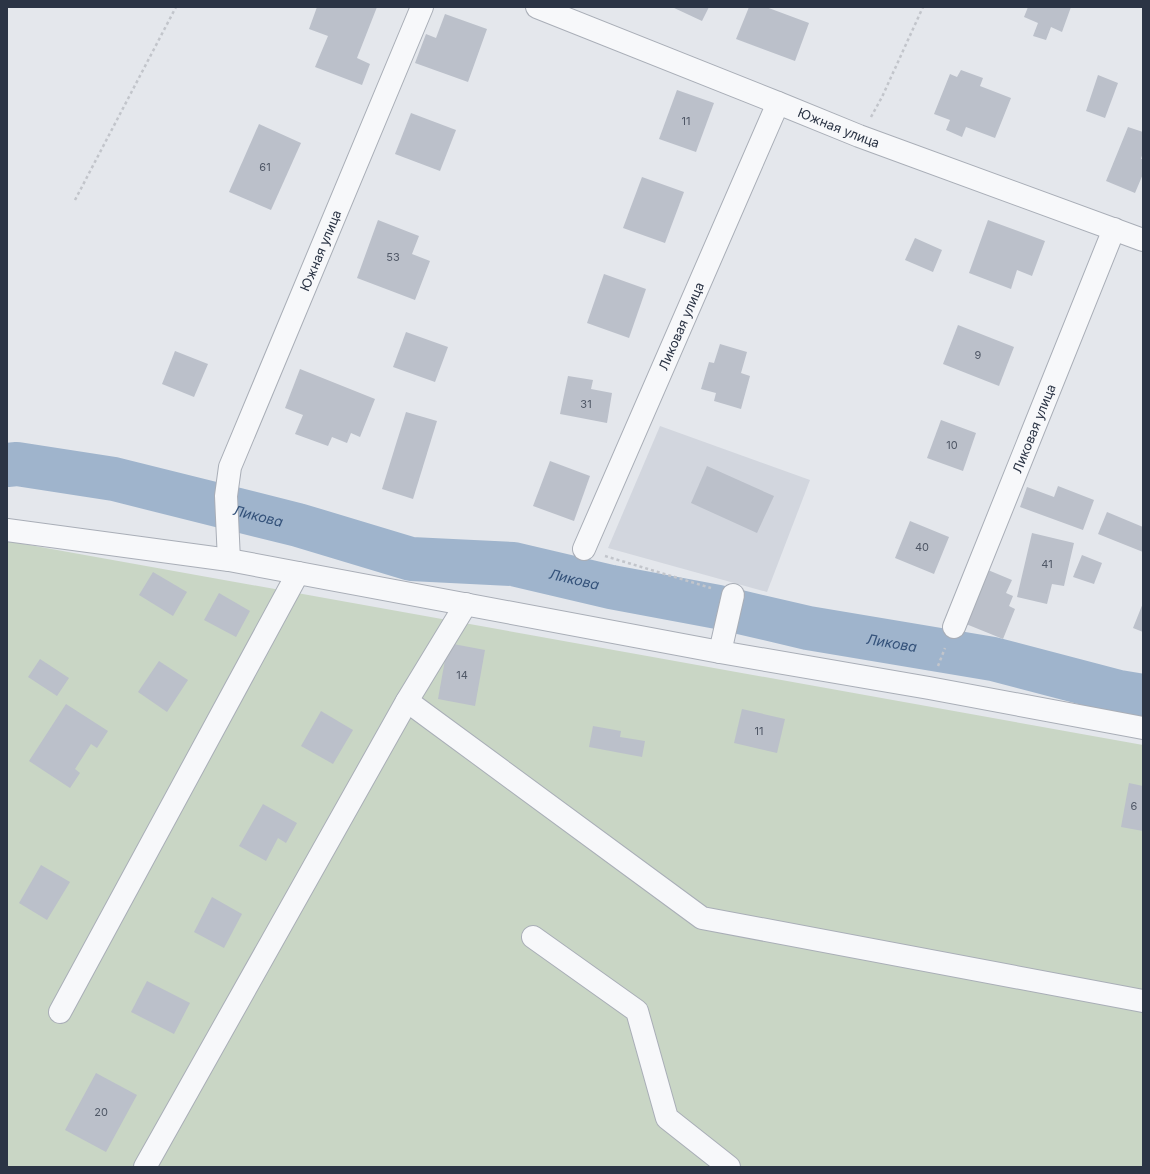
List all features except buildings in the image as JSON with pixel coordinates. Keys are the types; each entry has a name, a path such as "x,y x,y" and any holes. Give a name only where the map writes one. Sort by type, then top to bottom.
{"street":[{"name":"Южная улица","path":"229,560 226,496 230,468 422,7"},
{"name":"Южная улица","path":"547,9 859,136 1143,240"},
{"name":"Ликовая улица","path":"584,549 778,103"},
{"name":"Ликовая улица","path":"951,636 1114,229"},
{"path":"7,530 229,560 720,652 929,688 1143,728"},
{"path":"60,1012 298,573"},
{"path":"720,652 733,595"},
{"path":"145,1167 407,701 466,604"},
{"path":"407,701 702,918 1143,1001"},
{"path":"534,937 637,1011 667,1118 729,1167"}],"path":[{"path":"75,200 176,7"},
{"path":"882,97 923,7"},
{"path":"584,549 733,595"},
{"path":"942,657 951,636"}],"shaded area":[{"path":"660,426 810,480 767,592 608,548"}],"green space":[{"path":"7,541 1143,745 1143,1167 7,1167"}],"waterway":[{"name":"Ликова","path":"7,465 17,464 114,479 298,525 411,559 513,564 611,587 718,607 808,628 993,659 1119,692 1143,696"}]}
